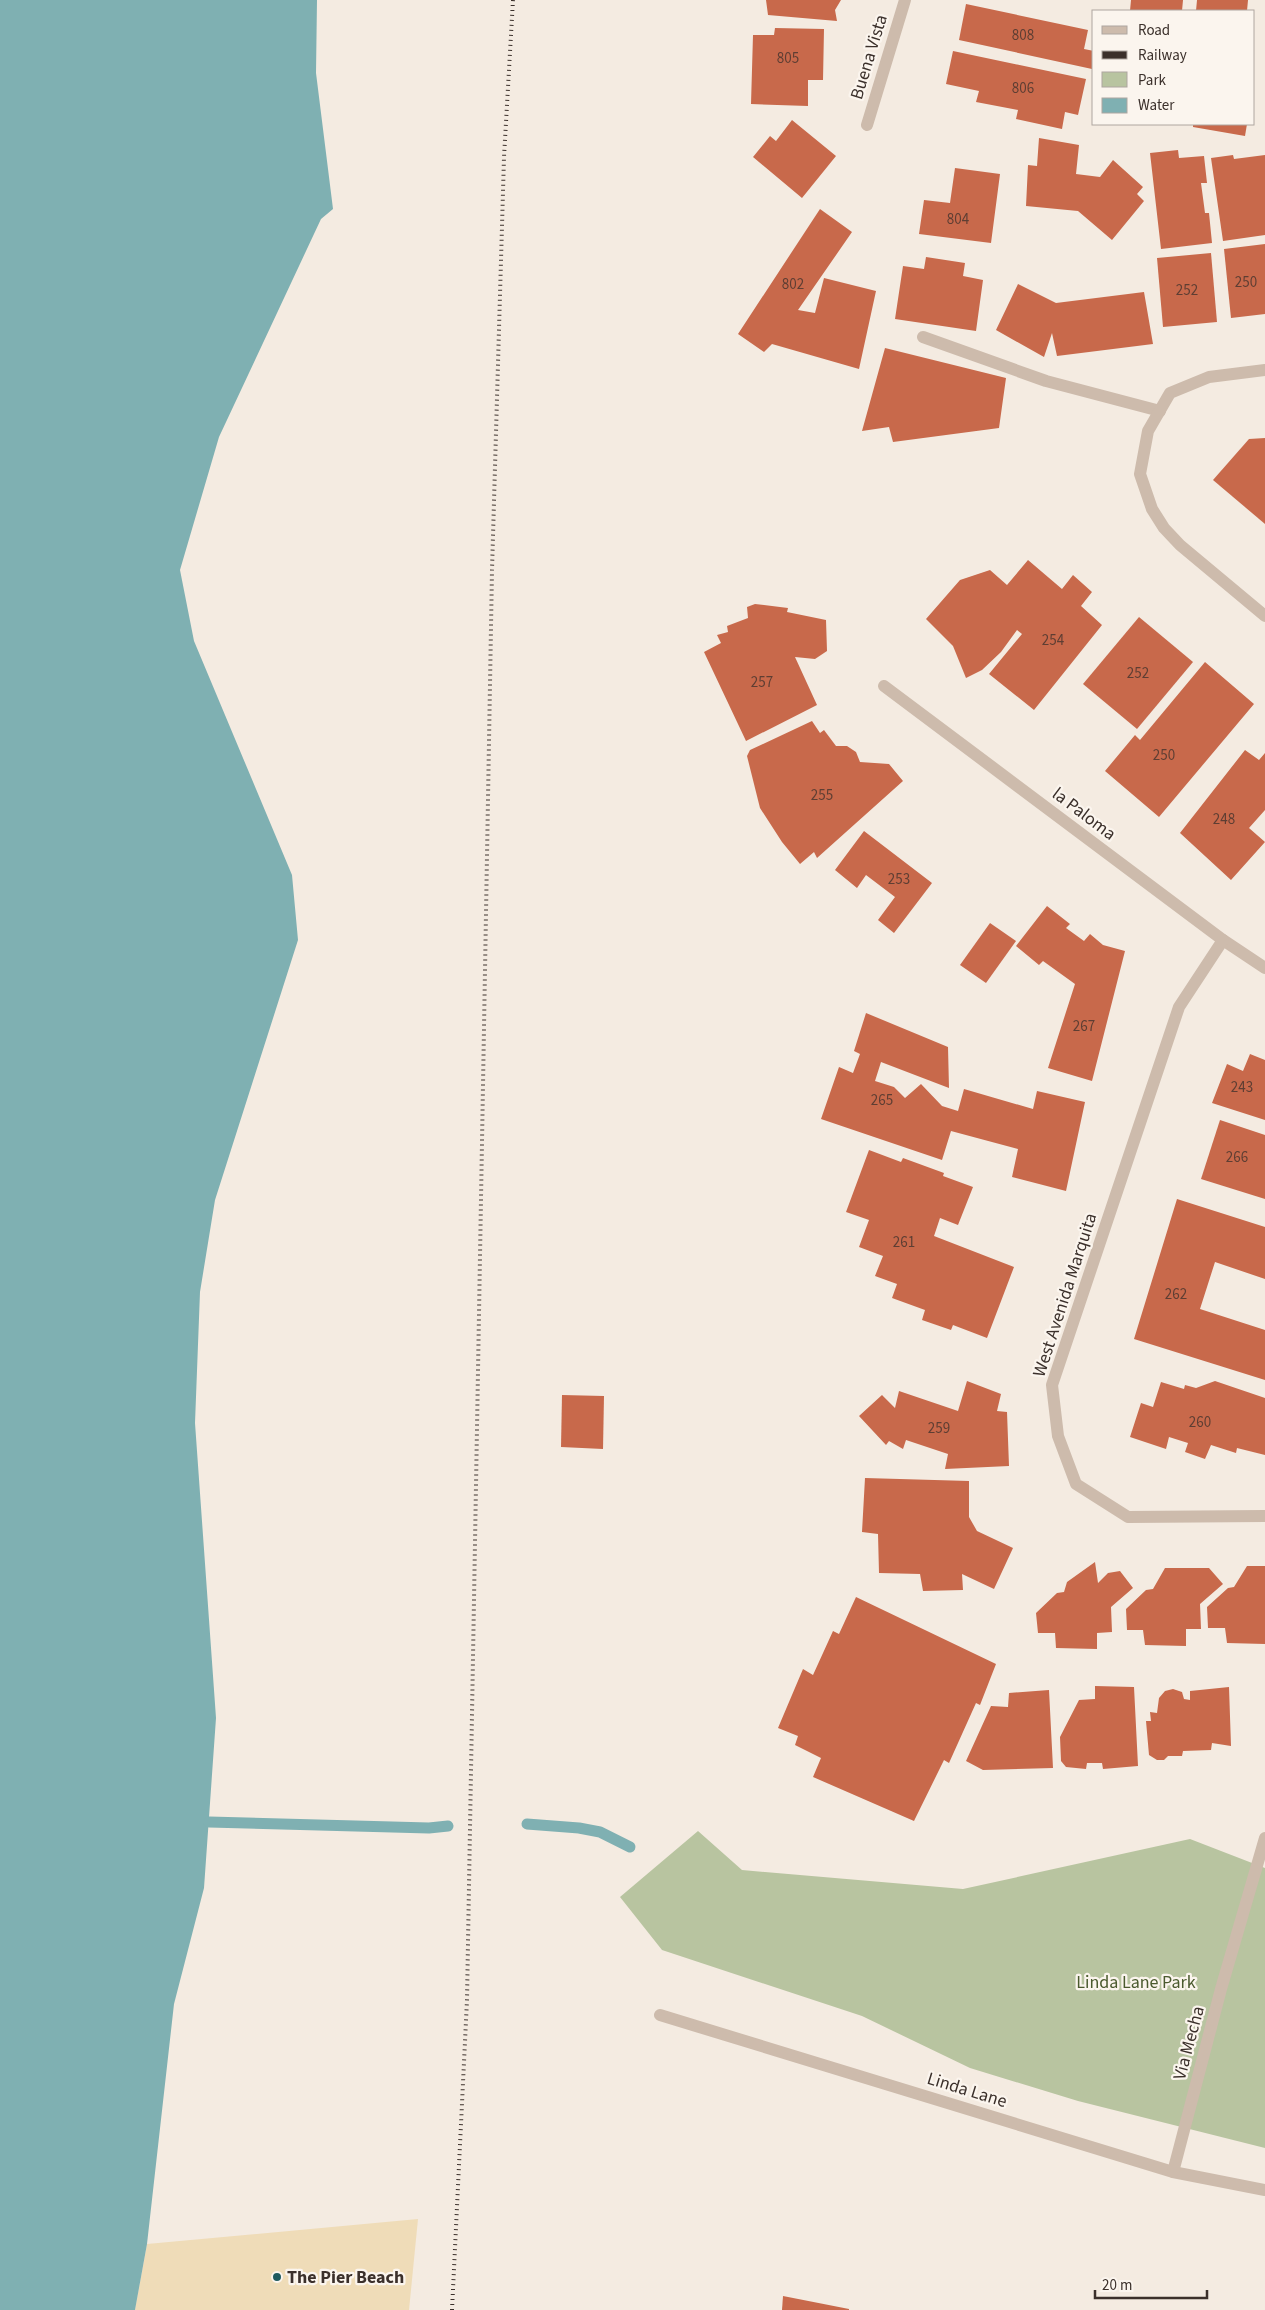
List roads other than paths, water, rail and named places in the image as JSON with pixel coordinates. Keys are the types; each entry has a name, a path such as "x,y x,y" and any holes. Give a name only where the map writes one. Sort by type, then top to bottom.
{"street":[{"name":"Buena Vista","path":"866,125 905,0"},
{"path":"924,337 1046,381 1160,411"},
{"path":"1265,370 1209,377 1170,393 1148,431 1140,474 1152,510 1164,528 1180,544 1265,616"},
{"name":"la Paloma","path":"884,686 1223,940 1265,968"},
{"name":"West Avenida Marquita","path":"1223,940 1179,1007 1052,1385 1058,1436 1076,1484 1128,1517 1265,1516"},
{"name":"Via Mecha","path":"1173,2172 1221,1989 1265,1838"},
{"name":"Linda Lane","path":"660,2015 1173,2172 1265,2190"}],"water":[{"path":"0,0 317,0 316,73 333,209 321,219 219,437 180,570 194,641 292,875 298,940 215,1200 200,1292 195,1423 216,1718 204,1888 174,2004 147,2244 135,2310 0,2310"}],"waterway":[{"path":"209,1822 429,1828 448,1826"},
{"path":"527,1824 579,1828 600,1832 630,1847"}],"railway":[{"path":"452,2310 467,2000 492,570 504,157 513,0"}],"place":[{"name":"The Pier Beach","path":"277,2277"}],"park label":[{"name":"Linda Lane Park","path":"1136,1982"}]}
